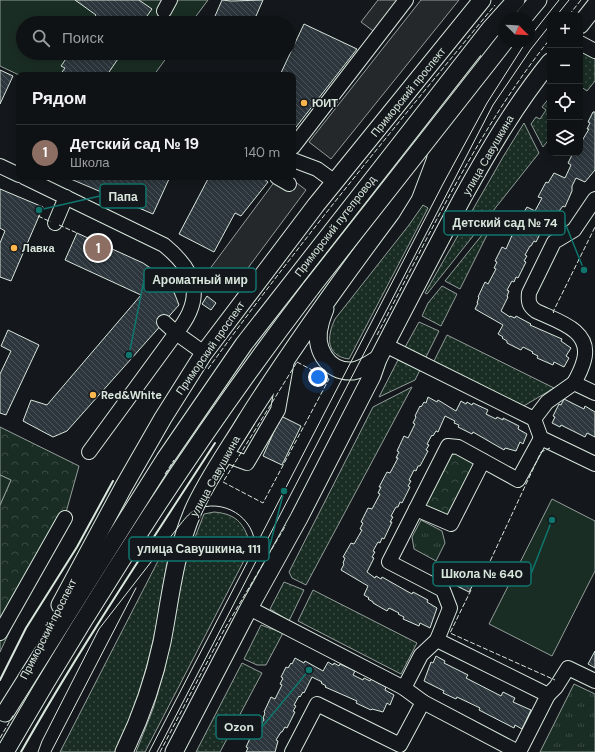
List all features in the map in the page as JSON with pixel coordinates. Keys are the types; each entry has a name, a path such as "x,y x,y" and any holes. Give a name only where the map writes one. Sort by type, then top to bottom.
{"main road":[{"name":"Приморский проспект","path":"2,717 124,486 163,418 204,353 335,182 482,0"},
{"path":"498,30 507,0"},
{"name":"Приморский путепровод","path":"165,459 244,344 498,30 516,0"},
{"path":"524,12 538,0"},
{"path":"524,12 541,0"},
{"path":"583,21 595,6"},
{"name":"улица Савушкина","path":"124,752 136,728 152,683 162,642 175,562 194,511 225,455 288,354 394,208 404,192 424,138 437,116 498,30"},
{"name":"Приморский путепровод","path":"180,470 260,355 500,48"},
{"name":"улица Савушкина","path":"174,752 249,608 299,518 441,238 492,145 521,100 547,66"},
{"name":"улица Савушкина","path":"333,290 319,325 318,342 322,356 330,364 346,370 361,368 382,352"},
{"name":"Приморский проспект","path":"2,717 165,459"},
{"name":"Приморский проспект","path":"6,752 65,648 122,557 180,470"}],"lane":[{"path":"296,143 406,0"},
{"path":"583,45 595,51"},
{"path":"296,161 317,170 335,182"},
{"path":"0,166 16,174"},
{"path":"30,180 164,245 177,255 188,268 193,279 194,302 190,314 89,452"},
{"path":"55,223 66,197"},
{"path":"534,419 547,402 574,383 584,360 586,348 582,338 576,330 530,307 528,300 529,293 554,242 574,230 595,199"},
{"path":"164,322 204,353"},
{"path":"382,352 534,419 541,438 595,464"},
{"path":"225,455 246,463 278,410 288,354"},
{"path":"574,383 595,393"},
{"path":"404,688 421,655 437,640 450,608 443,590 389,562 448,446 458,447 518,480 541,438"},
{"path":"416,509 451,524 483,460"},
{"path":"0,633 65,518"},
{"path":"249,608 404,688 423,702 519,752 548,695 556,687 568,668 595,681"},
{"path":"437,640 548,695"},
{"path":"292,752 317,704 400,745 423,702"}],"green space":[{"path":"0,0 208,0 196,16 16,16 16,60 165,60 156,72 16,72 16,74 0,66"},
{"path":"583,52 595,56 595,81 587,91 583,88"},
{"path":"547,101 547,142 543,147 531,124 536,117 540,119 546,110 542,107"},
{"path":"524,123 539,153 427,294 425,293 503,157"},
{"path":"423,205 428,208 349,359 341,357 332,350 330,344 330,332 335,319"},
{"path":"486,230 489,231 460,289 445,281"},
{"path":"442,286 457,294 441,326 422,316 428,303"},
{"path":"419,322 439,331 425,359 404,349"},
{"path":"447,335 554,388 522,407 433,363"},
{"path":"398,360 420,370 415,380 379,397"},
{"path":"412,387 306,585 292,578 289,572 373,407"},
{"path":"0,427 79,466 65,516 0,652 0,505 11,480 0,475"},
{"path":"450,449 478,463 450,520 420,507"},
{"path":"0,475 11,480 0,505"},
{"path":"552,499 595,521 595,571 552,656 489,624"},
{"path":"214,512 229,515 235,518 243,527 251,547 145,752 136,752 153,709 164,672 184,566 204,514"},
{"path":"421,520 442,531 445,543 436,561 414,549 412,537"},
{"path":"173,540 167,562 156,627 148,659 134,707 115,752 60,752 159,559"},
{"path":"284,582 304,590 289,621 270,609"},
{"path":"313,590 417,643 401,674 298,621"},
{"path":"261,625 283,633 266,665 257,665 244,659"},
{"path":"242,663 262,673 220,752 196,752"},
{"path":"574,684 595,694 595,752 540,752"}],"shaded area":[{"path":"378,0 401,0 376,33 361,22"},
{"path":"421,0 459,0 331,159 309,142"},
{"path":"276,180 293,180 306,190 233,288 209,270"}],"building":[{"path":"75,0 139,0 152,9 147,16 95,16 96,15"},
{"path":"222,0 263,0 256,16 215,16"},
{"name":"ЮИТ","path":"304,24 357,49 296,127 296,72 281,72 287,60 296,60 296,41"},
{"path":"65,60 117,60 109,72 62,72 65,68 61,66"},
{"path":"0,70 13,76 0,104"},
{"path":"593,112 595,112 595,170 585,182 576,178 565,207 563,206 556,215 547,211 543,219 545,220 542,225 544,226 536,242 534,241 525,255 527,256 524,261 526,262 518,278 516,277 514,282 512,281 507,290 509,291 508,297 501,311 510,317 515,318 516,316 531,324 530,325 562,339 561,341 571,348 566,356 569,358 564,367 554,362 553,365 537,358 538,356 532,353 533,352 523,347 521,350 507,343 507,341 502,338 503,337 498,334 503,325 475,309 478,303 478,297 485,282 488,284 496,269 494,268 497,262 495,261 502,247 506,249 515,227 513,226 518,216 520,217 522,212 524,212 527,207 535,211 542,198 538,197 546,182 548,183 554,173 565,178 571,165 568,163 572,156 583,156 583,139 589,129 587,129 590,123 588,122"},
{"path":"73,180 169,180 153,214"},
{"path":"207,180 266,180 268,182 241,216 235,213 214,252 179,234"},
{"path":"0,189 43,207 11,281 0,277 0,243 5,231 0,228"},
{"path":"77,233 143,263 164,277 172,287 179,305 67,431 53,437 23,421 31,400 47,405 141,295 65,260"},
{"path":"207,296 216,303 211,310 202,304"},
{"path":"8,330 39,345 6,415 0,413 0,374 11,351 1,346"},
{"path":"428,397 437,402 438,400 456,411 461,401 472,405 473,403 488,410 486,414 496,419 497,417 503,420 503,418 519,426 518,429 527,434 523,444 520,442 516,451 505,448 504,450 473,432 472,434 458,427 459,425 454,423 455,421 445,416 438,432 436,431 433,436 432,435 427,444 429,445 426,450 428,451 420,466 418,466 416,471 414,470 409,480 411,481 408,486 410,487 402,503 400,502 391,516 393,517 390,522 392,522 384,539 382,538 380,543 378,542 373,551 375,552 372,557 374,558 367,572 375,578 376,576 381,579 382,577 412,594 413,592 428,600 427,602 437,608 430,628 420,623 419,626 403,619 404,617 398,614 399,613 389,608 387,611 373,603 364,595 368,586 341,570 345,558 343,557 351,543 354,544 362,530 360,529 363,523 361,522 368,508 372,509 380,494 378,493 381,487 379,487 387,472 390,473 398,458 396,458 399,452 397,451 404,436 408,438 415,424 413,423 416,417 415,416 420,406 421,407 424,402 426,403"},
{"path":"564,399 584,409 585,406 595,412 595,437 587,433 585,437 561,425 560,427 552,423 555,417 553,416 559,404 561,405"},
{"path":"281,416 301,426 282,465 263,456"},
{"path":"463,575 475,581 469,592 457,586"},
{"path":"595,651 595,668 588,664"},
{"path":"436,656 445,661 444,663 468,675 466,678 501,696 503,692 515,698 513,702 531,710 522,729 515,725 514,728 479,710 480,708 457,697 456,699 443,693 444,691 424,681 431,662 433,663"},
{"path":"295,658 304,663 305,661 323,671 328,662 339,666 340,664 355,671 353,675 363,680 364,678 370,681 371,679 386,687 385,690 394,695 390,705 387,703 383,712 371,710 356,703 357,701 325,687 326,686 321,683 322,682 312,677 304,693 303,692 300,697 299,696 294,705 296,706 293,711 295,712 287,728 285,727 276,740 278,741 275,752 246,752 248,748 246,747 253,732 257,734 264,719 264,712 271,697 275,699 282,685 280,684 283,678 281,677 286,667 288,668 291,663 292,664"}],"tram line":[{"path":"535,30 559,0"},
{"path":"559,12 569,0"},
{"path":"157,752 493,105 531,49 547,29"},
{"path":"149,752 443,184 487,103 522,48"},
{"path":"38,752 42,741 99,629 188,515 195,510 216,506 236,512 250,527 254,537 255,548"},
{"path":"51,752 136,588"}],"fence":[{"path":"571,12 581,0"},
{"path":"208,369 313,230 495,5"},
{"path":"377,335 456,183 500,109 524,73 547,43"},
{"path":"38,216 51,222"},
{"path":"59,225 77,233"},
{"path":"554,313 553,312 595,227"},
{"path":"297,362 329,379 263,503 223,482 297,362"},
{"path":"474,583 486,570 541,452 550,448"},
{"path":"165,474 174,460"},
{"path":"160,752 224,630 286,525"},
{"path":"471,590 450,633 555,680"},
{"path":"0,738 14,714"}],"wall":[{"path":"21,752 67,673 215,443"},
{"path":"0,680 26,628 77,547 113,481"}],"place":[{"name":"ЮИТ","path":"304,103"},
{"name":"Папа","path":"39,210"},
{"name":"Лавка","path":"14,248"},
{"name":"Детский сад № 19","path":"98,248"},
{"name":"Детский сад № 74","path":"584,270"},
{"name":"Ароматный мир","path":"129,355"},
{"name":"Red&White","path":"93,395"},
{"name":"улица Савушкина, 111","path":"284,491"},
{"name":"Школа № 640","path":"552,520"},
{"name":"Ozon","path":"309,670"}]}
